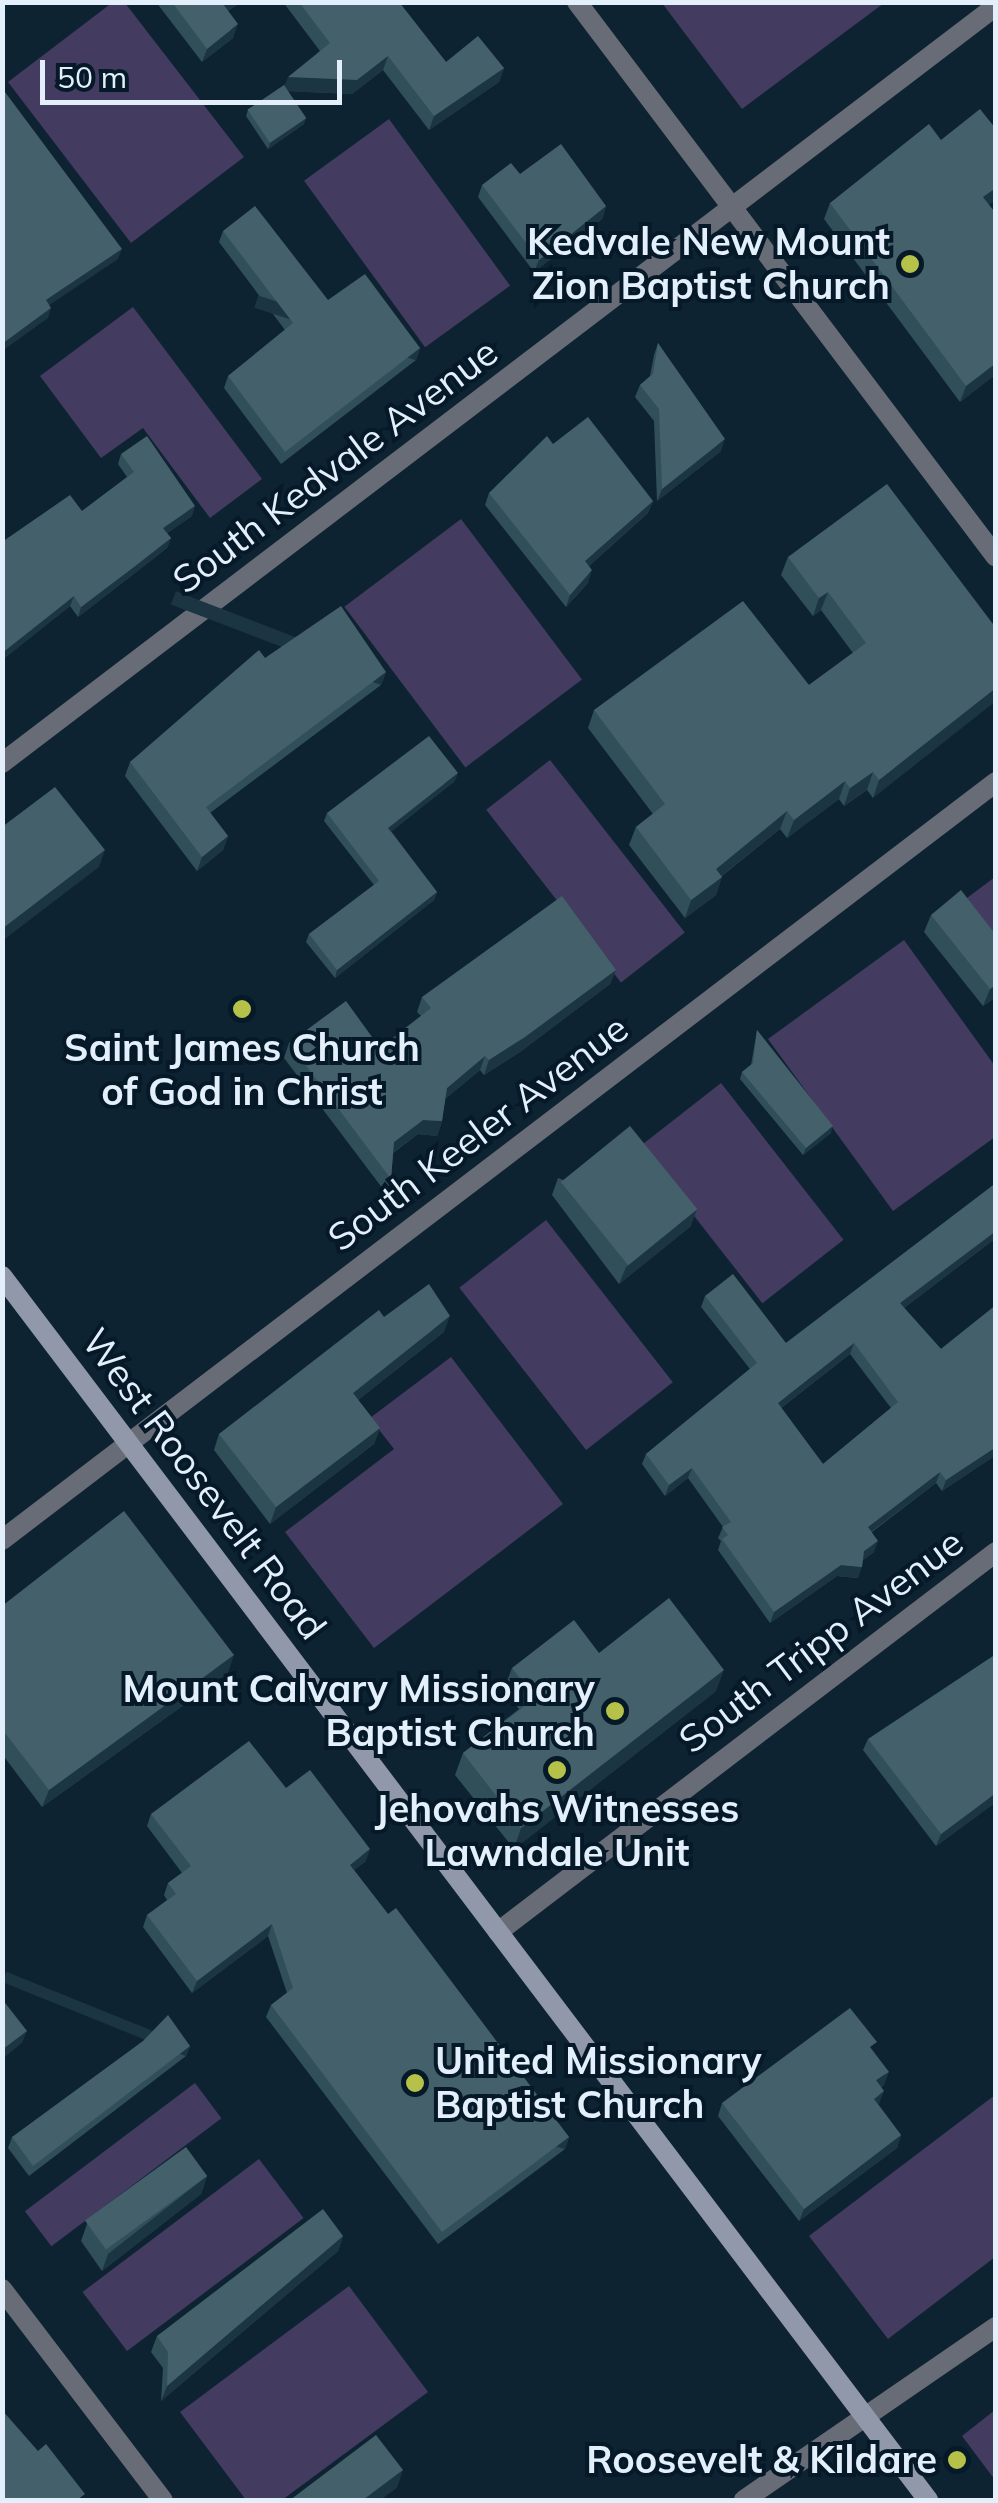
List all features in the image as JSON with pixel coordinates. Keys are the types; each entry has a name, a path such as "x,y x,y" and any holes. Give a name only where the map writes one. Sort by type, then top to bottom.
{"main road":[{"name":"West Roosevelt Road","path":"2,1276 928,2500"}],"street":[{"path":"577,2 996,557"},
{"name":"South Kedvale Avenue","path":"2,763 996,6"},
{"name":"South Keeler Avenue","path":"2,1540 996,782"},
{"name":"South Tripp Avenue","path":"498,1932 996,1552"},
{"path":"2,2289 163,2500"},
{"path":"744,2500 996,2327"}],"shaded area":[{"path":"113,2 125,3 244,157 131,243 8,82"},
{"path":"662,3 884,3 742,109"},
{"path":"389,119 510,286 425,347 304,181"},
{"path":"133,307 262,479 210,518 143,428 101,458 40,376"},
{"path":"461,519 582,680 465,767 344,607"},
{"path":"550,760 685,933 621,982 486,810"},
{"path":"995,877 995,935 967,898"},
{"path":"904,940 995,1066 995,1137 893,1211 768,1039"},
{"path":"721,1083 844,1240 762,1303 640,1146"},
{"path":"546,1220 673,1382 586,1450 459,1288"},
{"path":"451,1357 563,1504 374,1648 285,1532 394,1449 370,1418"},
{"path":"195,2083 221,2118 51,2246 25,2211"},
{"path":"995,2095 995,2257 888,2339 809,2236"},
{"path":"259,2159 304,2218 127,2351 83,2292"},
{"path":"349,2286 428,2392 282,2500 246,2500 180,2412"},
{"path":"995,2410 995,2480 962,2436"}],"building":[{"path":"172,2 226,2 223,4 238,24 207,49"},
{"path":"299,2 399,2 446,62 478,36 504,68 434,116 388,56 357,80 288,77 330,43"},
{"path":"284,85 306,118 270,143 248,110"},
{"path":"2,88 122,249 46,300 51,308 2,344"},
{"path":"980,109 996,129 996,188 983,197 996,214 996,363 966,386 830,203 929,124 941,140"},
{"path":"561,144 606,206 539,260 482,185 511,163 520,174"},
{"path":"255,206 328,300 365,274 420,348 285,452 228,376 293,323 223,231"},
{"path":"658,343 725,439 662,489 659,409 640,385 653,374"},
{"path":"588,417 653,501 585,561 592,570 570,595 489,493 547,436 553,444"},
{"path":"147,436 195,506 163,528 171,538 134,567 81,607 74,596 2,653 2,542 70,495 82,511 134,472 121,454"},
{"path":"887,484 996,628 996,688 879,780 873,772 850,788 845,781 794,820 787,811 716,869 722,877 691,900 636,827 665,804 594,710 743,601 809,685 866,643 828,592 819,598 788,557"},
{"path":"341,606 386,672 206,807 228,836 202,857 130,762 259,650 265,658"},
{"path":"429,736 458,773 388,828 437,892 337,970 309,934 379,881 327,813"},
{"path":"55,787 105,850 2,929 2,827"},
{"path":"961,890 996,935 996,985 990,989 931,915"},
{"path":"562,896 616,970 525,1037 489,1060 485,1056 447,1088 442,1121 423,1120 394,1142 391,1179 289,1043 346,1001 380,1048 431,1008 422,997"},
{"path":"757,1030 833,1126 806,1148 742,1072 753,1063"},
{"path":"630,1126 697,1209 628,1265 561,1182"},
{"path":"996,1183 996,1231 900,1303 941,1349 996,1305 996,1447 946,1480 940,1472 868,1527 878,1541 864,1551 862,1567 841,1565 774,1612 722,1539 728,1535 722,1527 731,1522 692,1468 669,1485 646,1454 757,1363 705,1296 733,1274 786,1343","holes":["854,1343 898,1402 823,1464 778,1403"]},
{"path":"429,1284 450,1316 353,1393 380,1428 276,1507 219,1434 379,1310 384,1317"},
{"path":"124,1511 234,1655 49,1790 2,1729 2,1606"},
{"path":"669,1598 724,1670 521,1828 463,1753 535,1698 512,1668 574,1620 599,1653"},
{"path":"996,1654 996,1793 941,1834 868,1739"},
{"path":"249,1741 286,1788 310,1770 370,1849 350,1865 388,1914 396,1908 569,2137 442,2232 271,2005 293,1988 272,1924 197,1981 147,1915 176,1894 168,1883 191,1866 151,1814"},
{"path":"2,1999 27,2031 2,2050"},
{"path":"850,2008 877,2042 870,2047 889,2072 876,2080 884,2091 874,2099 901,2135 804,2209 722,2103"},
{"path":"168,2015 190,2046 33,2166 12,2137 143,2041"},
{"path":"186,2147 207,2176 106,2250 85,2220"},
{"path":"323,2209 343,2236 167,2386 168,2352 157,2336"},
{"path":"2,2410 38,2451 46,2444 85,2494 77,2500 2,2500"},
{"path":"376,2435 403,2470 363,2500 290,2500"}],"place":[{"name":"Kedvale New Mount Zion Baptist Church","path":"910,264"},
{"name":"Saint James Church of God in Christ","path":"242,1009"},
{"name":"Mount Calvary Missionary Baptist Church","path":"615,1711"},
{"name":"Jehovahs Witnesses Lawndale Unit","path":"557,1770"},
{"name":"United Missionary Baptist Church","path":"415,2083"},
{"name":"Roosevelt & Kildare","path":"957,2460"}]}
